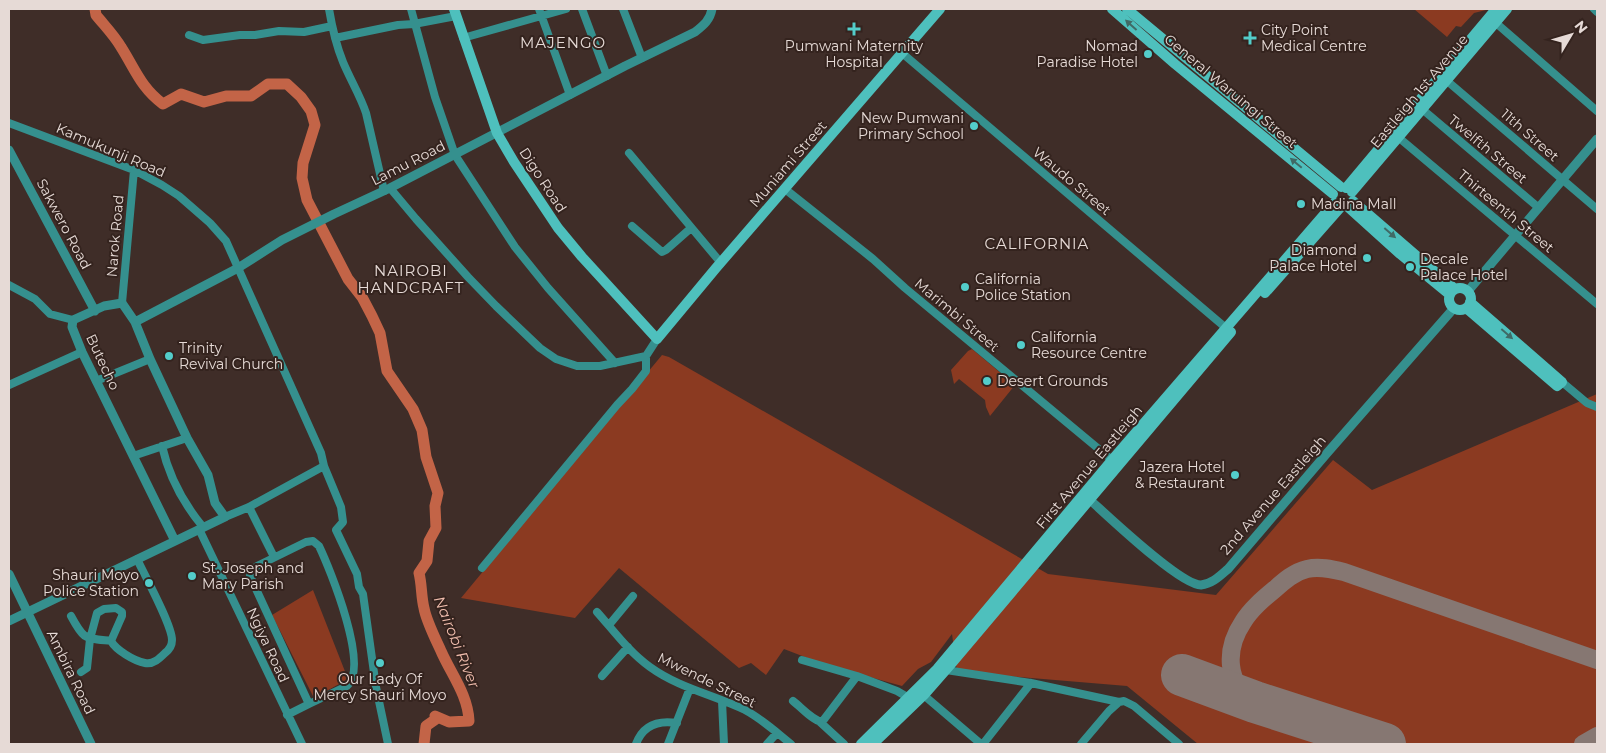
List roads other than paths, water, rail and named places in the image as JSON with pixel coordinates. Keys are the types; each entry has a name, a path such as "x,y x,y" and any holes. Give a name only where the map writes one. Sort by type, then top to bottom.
{"main road":[{"name":"Muniami Street","path":"657,339 940,9"},
{"name":"General Waruingi Street","path":"1112,9 1175,64 1343,198"},
{"name":"General Waruingi Street","path":"1127,9 1452,292"},
{"name":"Eastleigh 1st Avenue","path":"1343,198 1496,9"},
{"name":"Eastleigh 1st Avenue","path":"1343,198 1508,9"},
{"name":"Digo Road","path":"455,13 497,133 535,195 558,228 582,257 657,339"},
{"path":"1175,64 1182,55"},
{"name":"First Avenue Eastleigh","path":"873,744 921,692 975,624 1112,460 1226,328 1343,198"},
{"name":"First Avenue Eastleigh","path":"861,744 909,698 921,692 946,670 1343,198"},
{"path":"1462,288 1468,291 1471,296 1468,305 1460,310 1454,308 1450,302 1452,292 1462,288"},
{"path":"1468,305 1556,386 1562,382"}],"street":[{"path":"329,9 335,38 343,61 366,113 387,190 475,284 540,348 556,359 577,366 600,366 646,356"},
{"path":"411,9 435,97 455,154 521,254 559,301 615,363"},
{"path":"463,38 540,12 566,9"},
{"path":"582,9 607,76"},
{"path":"623,9 642,58"},
{"name":"Lamu Road","path":"135,322 238,268 282,240 387,190 695,32 711,16 712,9"},
{"path":"1594,9 1597,12"},
{"path":"540,12 570,95"},
{"path":"335,38 398,25 414,24 455,13"},
{"path":"1496,23 1597,111"},
{"path":"189,35 204,40 279,31 304,32 332,26"},
{"name":"Waudo Street","path":"902,53 1226,328"},
{"name":"11th Street","path":"1446,80 1597,209"},
{"name":"Twelfth Street","path":"1422,109 1539,208"},
{"name":"Kamukunji Road","path":"9,123 134,170 162,185 179,196 210,223 226,241 319,449 341,507 343,522 336,530 357,574 359,587 363,594 376,687 388,744"},
{"name":"Thirteenth Street","path":"1398,137 1597,304"},
{"path":"1468,291 1597,139"},
{"name":"Sakwero Road","path":"9,150 95,311"},
{"path":"629,153 721,263"},
{"name":"Narok Road","path":"122,303 134,170"},
{"name":"Marimbi Street","path":"786,189 873,259 905,288 1112,460"},
{"path":"632,226 662,252 691,228"},
{"path":"9,285 34,299 50,314 73,320"},
{"path":"122,303 135,322 187,438 208,476 215,503 225,516"},
{"name":"Butecho","path":"122,303 104,306 83,314 73,320 72,327 132,456 175,541"},
{"name":"2nd Avenue Eastleigh","path":"1089,499 1150,554 1195,584 1208,584 1228,570 1454,308"},
{"path":"482,568 642,377 646,370 646,356 657,339"},
{"path":"9,385 82,352"},
{"path":"96,381 150,359"},
{"path":"1562,382 1587,403 1597,407"},
{"path":"132,456 187,438"},
{"name":"Ngiya Road","path":"162,446 167,468 182,499 201,528 302,744"},
{"path":"9,620 225,516 249,507 324,466"},
{"path":"249,507 274,557"},
{"path":"287,714 339,691 351,682 353,676 352,643 344,608 319,546 313,541 306,542 257,566 251,571 250,576 309,704"},
{"path":"111,641 117,650 146,664 156,660 172,644 168,624 137,559"},
{"name":"Ambira Road","path":"9,574 91,744"},
{"path":"609,625 633,596"},
{"path":"81,672 87,668 90,639 97,613 104,609 116,608 122,612 122,616 111,641"},
{"name":"Mwende Street","path":"597,612 628,647 651,668 690,688 746,711 791,744"},
{"path":"71,616 80,633 90,639 111,641"},
{"path":"602,676 628,647"},
{"path":"802,660 857,676 897,691 909,698"},
{"path":"946,670 1031,683 1119,702 1129,702 1179,744"},
{"path":"820,722 824,721 857,676"},
{"path":"921,692 982,744 1031,683"},
{"path":"668,744 690,688"},
{"path":"722,701 724,744"},
{"path":"793,701 844,744"},
{"path":"1082,744 1119,702"},
{"path":"636,744 640,735 649,726 665,721 677,723"},
{"path":"767,744 777,733"}],"waterway":[{"name":"Nairobi River","path":"95,9 96,15 112,34 144,85 163,104 181,94 204,102 226,96 251,96 268,84 287,84 301,97 311,111 315,125 303,163 302,178 307,200 348,279 362,297 380,333 387,371 413,409 422,430 426,457 438,493 435,506 436,528 429,541 427,561 419,573 422,599 431,629 466,702 469,721 449,722 435,716 436,719 426,726 424,744"}],"place":[{"name":"Pumwani Maternity Hospital","path":"854,29"},
{"name":"City Point Medical Centre","path":"1250,38"},
{"name":"Nomad Paradise Hotel","path":"1148,54"},
{"name":"New Pumwani Primary School","path":"974,126"},
{"name":"Madina Mall","path":"1301,204"},
{"name":"Diamond Palace Hotel","path":"1367,258"},
{"name":"Decale Palace Hotel","path":"1410,267"},
{"name":"California Police Station","path":"965,287"},
{"name":"California Resource Centre","path":"1021,345"},
{"name":"Trinity Revival Church","path":"169,356"},
{"name":"Desert Grounds","path":"987,381"},
{"name":"Jazera Hotel & Restaurant","path":"1235,475"},
{"name":"St. Joseph and Mary Parish","path":"192,576"},
{"name":"Shauri Moyo Police Station","path":"149,583"},
{"name":"Our Lady Of Mercy Shauri Moyo","path":"380,663"}],"district":[{"name":"MAJENGO","path":"563,42"},
{"name":"CALIFORNIA","path":"1037,243"},
{"name":"NAIROBI HANDCRAFT","path":"411,278"}]}
